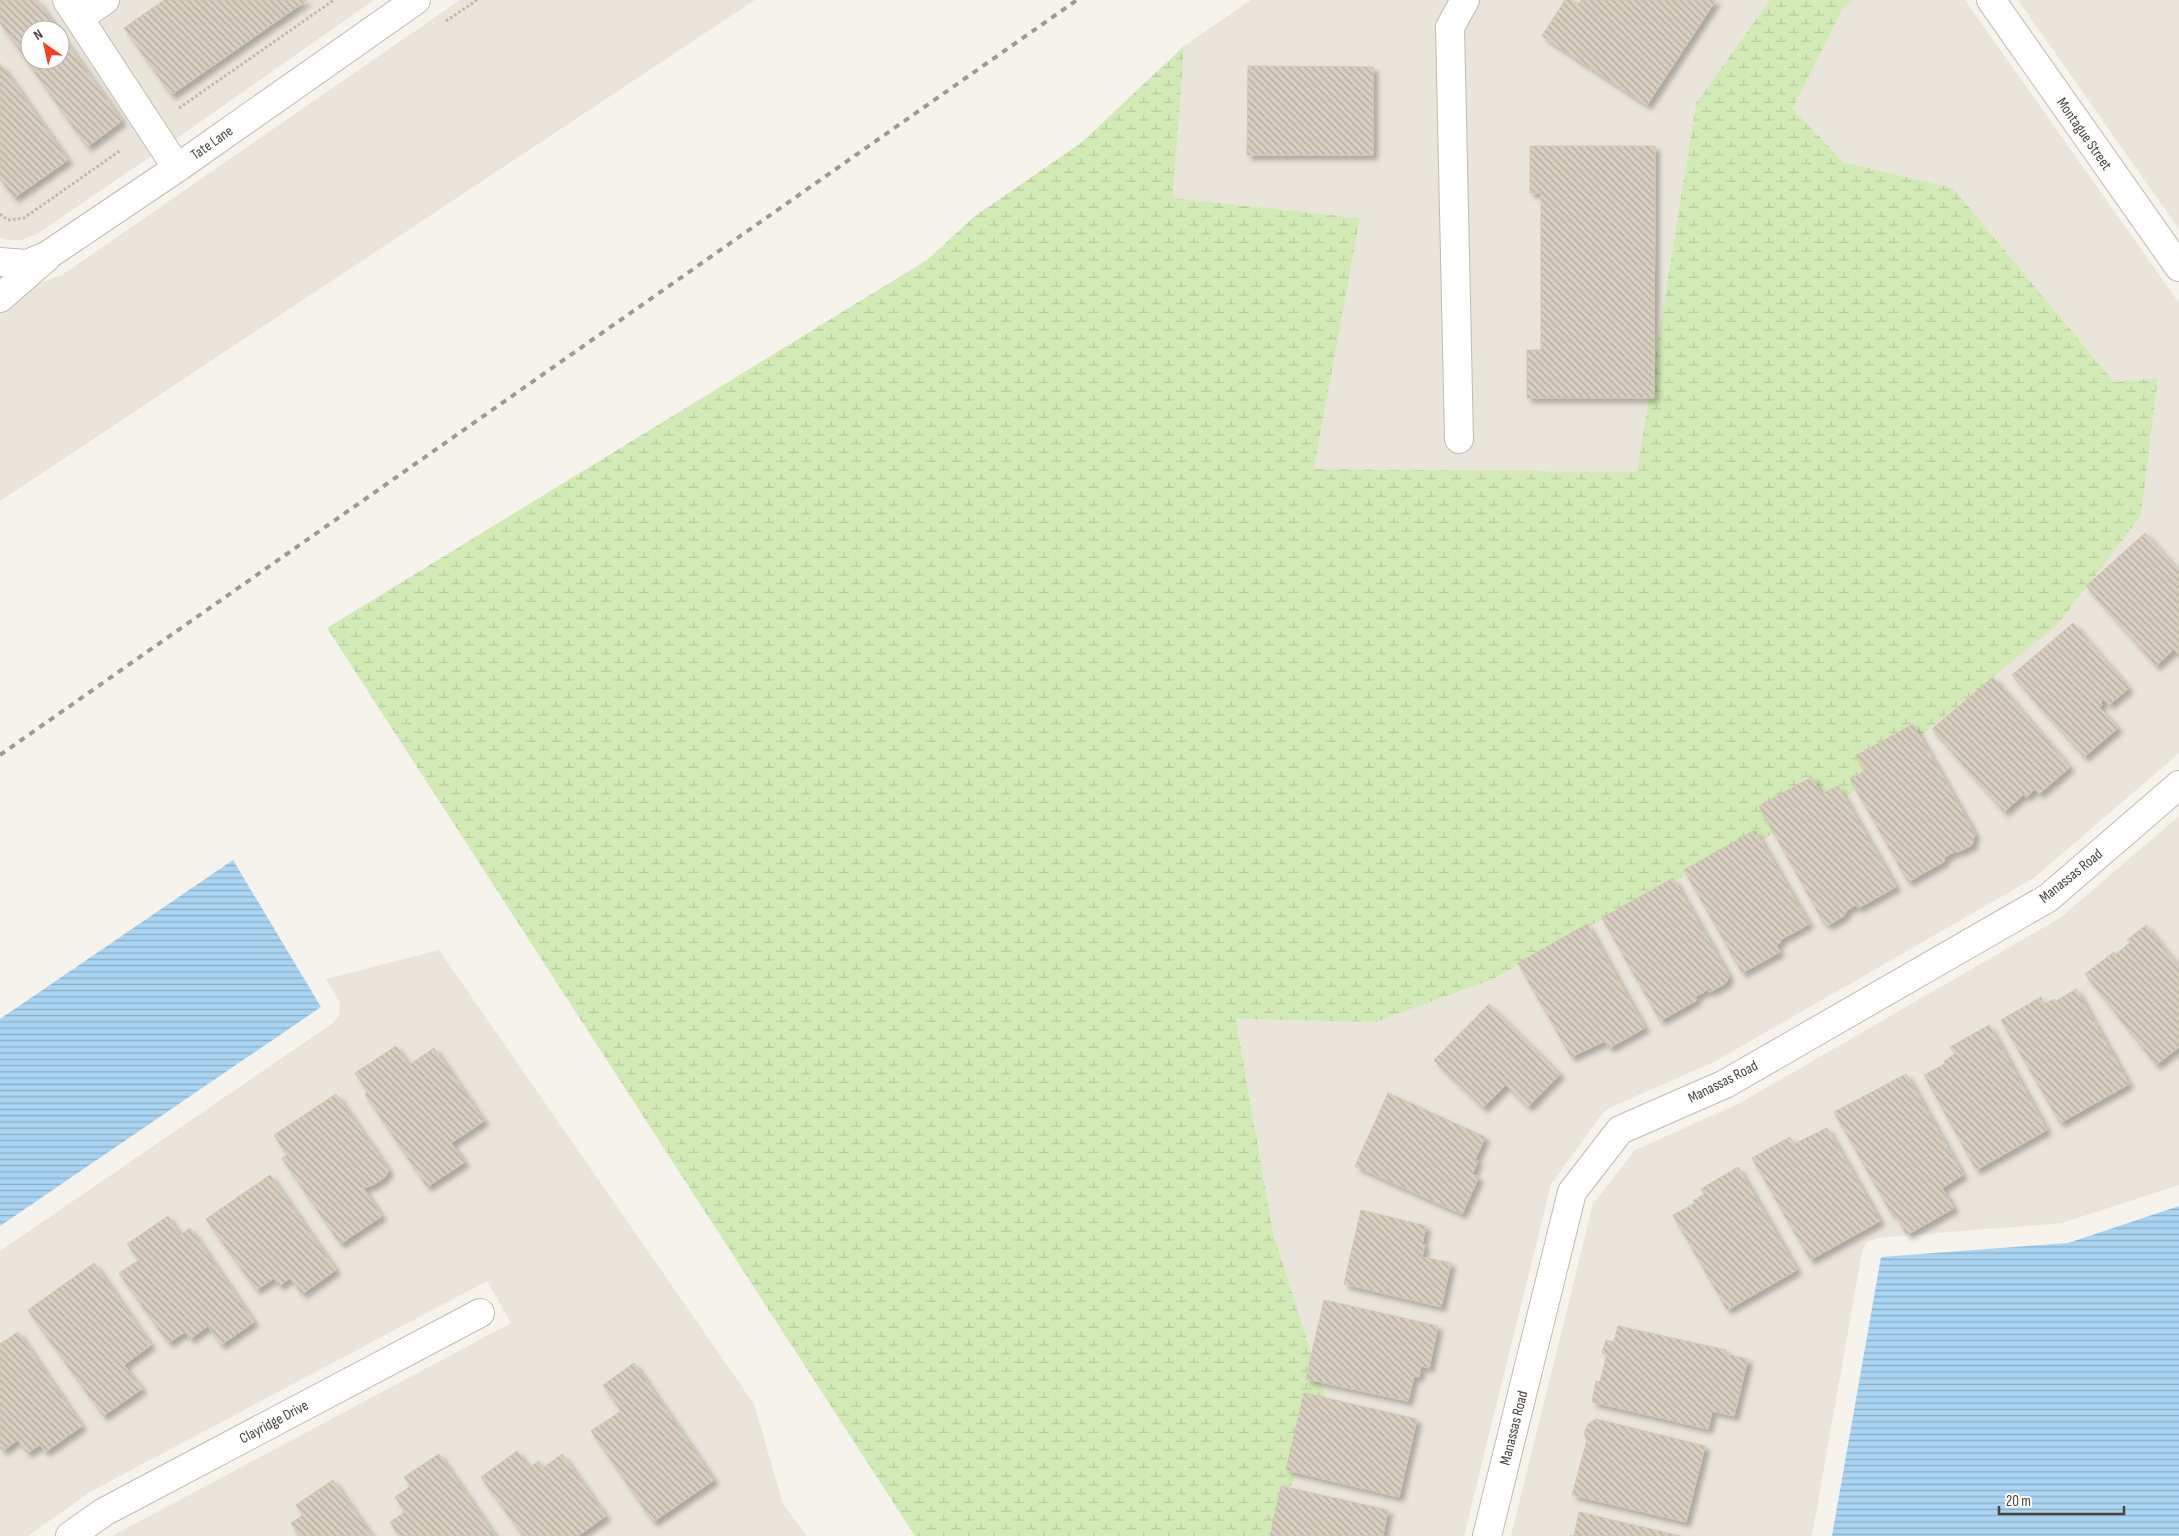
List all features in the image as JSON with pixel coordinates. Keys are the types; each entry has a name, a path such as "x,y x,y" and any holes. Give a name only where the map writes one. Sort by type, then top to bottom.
{"street":[{"path":"105,0 73,9 177,168"},
{"name":"Tate Lane","path":"0,262 27,264 48,255 177,168 416,0"},
{"path":"1459,439 1450,27 1465,0"},
{"name":"Montague Street","path":"1991,0 2179,267"},
{"path":"0,298 48,255"},
{"name":"Manassas Road","path":"1487,1536 1572,1192 1620,1130 1725,1084 2048,898 2179,785"},
{"name":"Clayridge Drive","path":"70,1536 104,1512 480,1312"}],"path":[{"path":"0,214 8,220 24,218 152,130 178,109 334,0"}],"shaded area":[{"path":"0,0 374,0 37,234 21,240 6,240 0,237"},
{"path":"460,0 755,0 0,501 0,285 29,287 62,275"},
{"path":"1251,0 1770,0 1696,103 1637,472 1314,469 1360,218 1173,198 1184,46"},
{"path":"1853,0 1965,0 2179,303 2179,753 2034,878 1714,1062 1609,1108 1602,1114 1551,1184 1464,1536 1268,1536 1328,1405 1273,1233 1236,1019 1376,1022 1491,980 2058,624 2141,516 2158,378 2114,382 1953,188 1843,162 1793,108 1842,10"},
{"path":"2018,0 2179,0 2179,229"},
{"path":"2179,816 2179,1185 2062,1223 1877,1238 1867,1242 1862,1252 1812,1536 1511,1536 1593,1204 1635,1150 1738,1104 2060,918"},
{"path":"439,950 754,1404 783,1504 807,1536 112,1536 511,1323 487,1281 90,1492 28,1536 0,1536 0,1251 333,1023 339,1015 340,1003 326,979"}],"green space":[{"path":"1770,0 1853,0 1842,10 1793,108 1843,162 1953,188 2114,382 2158,378 2141,516 2058,624 1840,802 1663,886 1491,980 1376,1022 1236,1019 1273,1233 1328,1405 1268,1536 915,1536 327,628 927,260 975,216 1081,143 1184,46 1173,198 1360,218 1314,469 1637,472 1696,103"}],"water":[{"path":"233,860 321,1007 0,1226 0,1019"},
{"path":"2179,1206 2179,1536 1832,1536 1881,1257 2068,1243"}],"building":[{"path":"0,0 37,0 51,20 20,20 20,52 0,23"},
{"path":"164,0 307,0 171,95 124,28"},
{"path":"1565,0 1572,0 1579,4 1581,0 1716,0 1647,105 1542,36"},
{"path":"70,47 122,121 87,147 33,70 70,70"},
{"path":"0,63 68,160 14,198 0,179"},
{"path":"1248,66 1373,67 1373,155 1247,155"},
{"path":"1530,146 1655,146 1654,398 1527,398 1527,350 1541,350 1541,193 1530,193"},
{"path":"2145,533 2179,571 2179,655 2174,649 2156,666 2086,586"},
{"path":"2073,623 2129,688 2109,705 2104,699 2101,702 2102,705 2099,707 2118,728 2084,757 2012,675"},
{"path":"1993,677 2070,767 2039,794 2035,789 2026,797 2024,794 2004,812 1932,729"},
{"path":"1913,724 1975,834 1972,845 1958,852 1955,851 1944,858 1945,861 1908,882 1850,779 1865,771 1856,756"},
{"path":"1812,777 1821,794 1838,786 1896,887 1858,908 1856,905 1829,925 1823,922 1759,806"},
{"path":"1755,830 1809,924 1780,940 1781,942 1776,945 1780,952 1742,973 1684,870"},
{"path":"1673,878 1729,976 1726,983 1710,992 1707,990 1695,997 1697,1000 1660,1021 1602,918"},
{"path":"1587,924 1645,1028 1609,1048 1605,1041 1571,1057 1518,963"},
{"path":"2146,925 2179,967 2179,1047 2156,1065 2085,974 2114,952 2116,954 2130,943 2127,940"},
{"path":"2076,989 2129,1084 2060,1123 2001,1020 2041,997 2044,1004 2055,999 2056,1001"},
{"path":"1489,1004 1560,1074 1528,1107 1506,1085 1483,1108 1434,1060"},
{"path":"1989,1025 2047,1130 1976,1170 1924,1075 1945,1064 1944,1061 1955,1054 1950,1047"},
{"path":"396,1046 409,1065 434,1048 484,1121 451,1143 465,1162 427,1187 365,1094 368,1092 355,1073"},
{"path":"1906,1074 1963,1175 1942,1188 1954,1208 1907,1235 1894,1213 1892,1215 1834,1112"},
{"path":"1388,1093 1485,1137 1475,1160 1478,1161 1472,1174 1479,1177 1462,1214 1355,1166"},
{"path":"336,1094 389,1170 385,1177 373,1185 363,1188 382,1216 340,1244 282,1158 287,1155 274,1135"},
{"path":"1827,1128 1880,1221 1810,1260 1752,1158 1790,1137 1794,1144"},
{"path":"1738,1167 1797,1270 1727,1310 1673,1215 1695,1203 1693,1201 1704,1194 1701,1189"},
{"path":"270,1175 336,1270 302,1294 290,1278 279,1286 274,1278 256,1290 206,1219"},
{"path":"1361,1210 1426,1226 1422,1244 1425,1245 1422,1257 1451,1263 1441,1307 1344,1284"},
{"path":"168,1216 180,1235 190,1228 254,1322 221,1345 208,1326 190,1339 185,1332 168,1343 119,1273 139,1260 127,1244"},
{"path":"94,1263 151,1345 124,1365 142,1389 103,1416 28,1310"},
{"path":"1324,1300 1438,1326 1429,1368 1421,1366 1419,1377 1414,1376 1408,1401 1306,1379"},
{"path":"1618,1326 1726,1350 1725,1354 1748,1359 1734,1416 1712,1411 1708,1429 1592,1402 1596,1381 1600,1382 1607,1354 1602,1353 1606,1340 1614,1342"},
{"path":"18,1332 82,1426 45,1452 40,1445 27,1453 18,1440 2,1451 0,1447 0,1344"},
{"path":"634,1363 714,1480 653,1522 591,1431 621,1411 603,1385"},
{"path":"1304,1393 1417,1419 1399,1497 1286,1470"},
{"path":"1596,1419 1705,1446 1686,1522 1572,1495 1587,1440 1584,1433 1588,1424"},
{"path":"517,1451 529,1468 539,1461 543,1468 562,1454 606,1516 578,1536 523,1536 481,1477"},
{"path":"439,1454 495,1536 399,1536 390,1522 405,1512 395,1497 411,1486 404,1477"},
{"path":"333,1480 372,1536 299,1536 291,1523 303,1515 296,1505"},
{"path":"1281,1486 1388,1510 1383,1535 1385,1536 1270,1536"},
{"path":"1579,1512 1680,1536 1574,1536"}],"railway":[{"path":"0,755 1077,0"}]}
